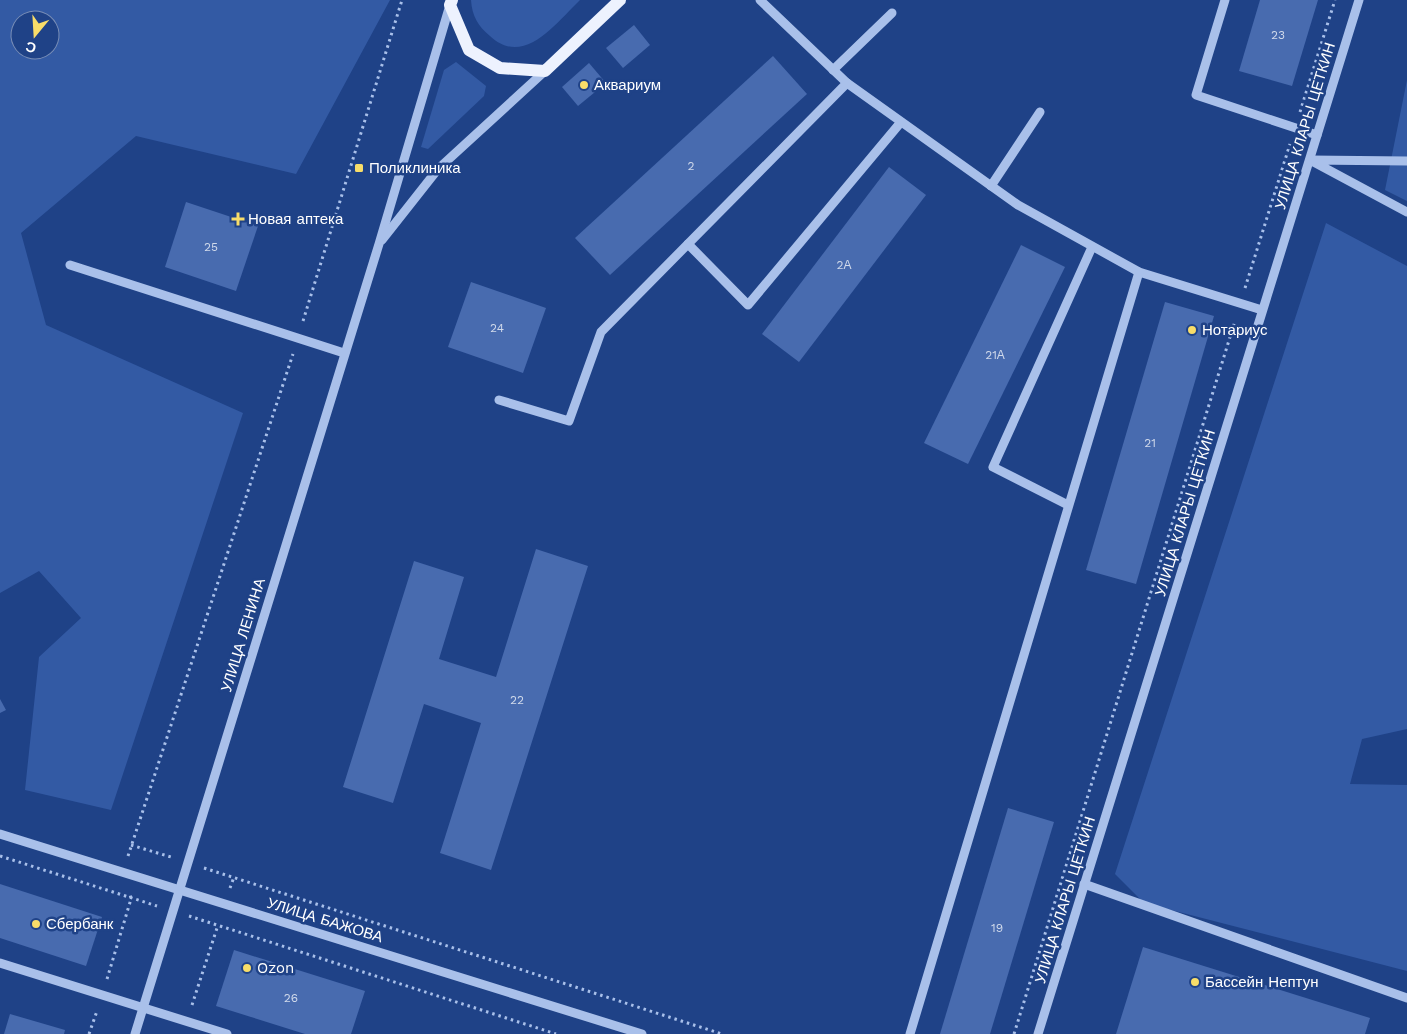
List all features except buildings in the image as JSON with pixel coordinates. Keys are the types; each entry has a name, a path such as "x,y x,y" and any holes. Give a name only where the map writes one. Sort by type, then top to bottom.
{"main road":[{"path":"451,3 469,50 500,68 545,71 620,0"}],"street":[{"path":"760,0 847,83 1018,205 1139,272 1262,310"},
{"path":"1225,0 1196,95 1317,135"},
{"name":"УЛИЦА КЛАРЫ ЦЕТКИН","path":"1038,1034 1359,0"},
{"name":"УЛИЦА ЛЕНИНА","path":"135,1034 379,244 451,3"},
{"path":"834,70 892,13"},
{"path":"379,244 438,169 545,71"},
{"path":"499,400 569,421 601,332 847,83"},
{"path":"991,186 1040,112"},
{"path":"688,244 748,305 902,122"},
{"path":"1310,160 1407,161"},
{"path":"1310,160 1407,212"},
{"path":"1068,505 993,467 1092,247"},
{"path":"70,265 344,353"},
{"path":"910,1034 1139,272"},
{"name":"УЛИЦА БАЖОВА","path":"0,834 642,1034"},
{"path":"1084,884 1407,998"},
{"path":"0,963 227,1034"}],"path":[{"path":"89,1034 131,899 124,873 132,845 298,338 402,0"},
{"path":"1014,1034 1335,0"},
{"path":"132,845 722,1034"},
{"path":"0,856 556,1034"},
{"path":"186,1022 234,877"}],"shaded area":[{"path":"0,0 390,0 296,174 136,136 21,233 46,325 243,413 111,810 25,790 39,657 81,618 39,571 0,593"},
{"path":"471,0 580,0 539,39 527,45 515,47 503,45 482,28 474,16"},
{"path":"456,62 486,86 484,96 428,149 421,147 444,70"},
{"path":"1407,80 1407,201 1385,190"},
{"path":"1326,223 1407,266 1407,729 1362,739 1350,784 1407,785 1407,971 1144,903 1115,874"}],"place":[{"name":"Аквариум","path":"584,85"},
{"name":"Поликлиника","path":"359,168"},
{"name":"Новая аптека","path":"238,219"},
{"name":"Нотариус","path":"1192,330"},
{"name":"Сбербанк","path":"36,924"},
{"name":"Ozon","path":"247,968"},
{"name":"Бассейн Нептун","path":"1195,982"}]}
